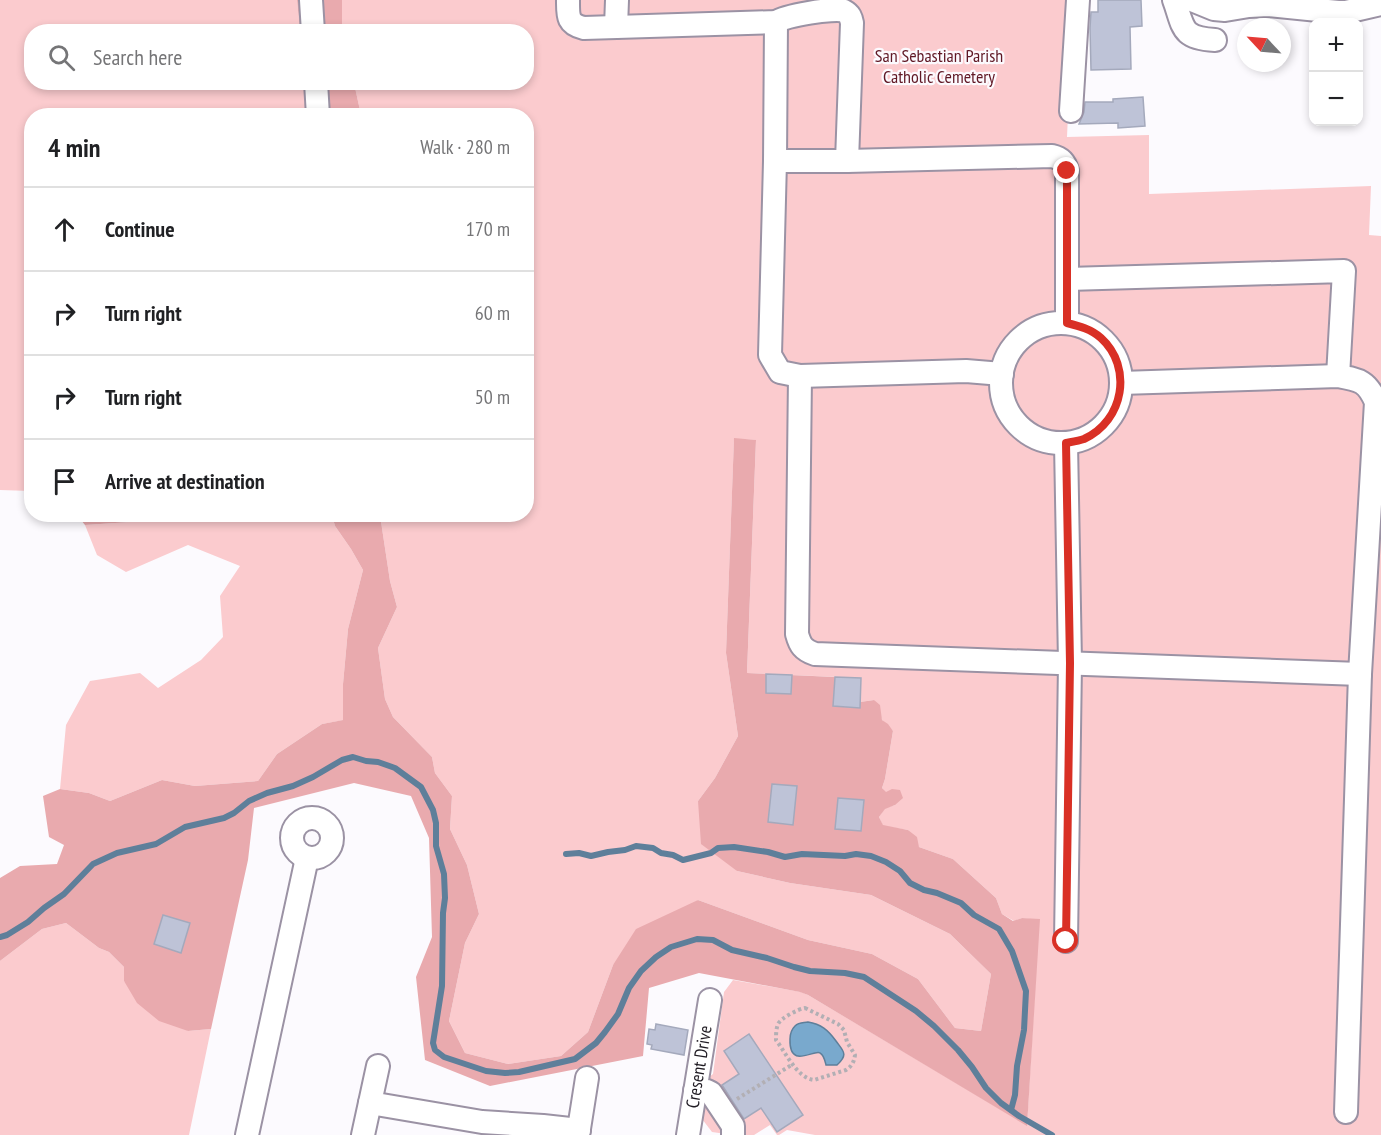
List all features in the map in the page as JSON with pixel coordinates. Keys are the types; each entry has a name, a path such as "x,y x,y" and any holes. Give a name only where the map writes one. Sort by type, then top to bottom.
{"street":[{"path":"311,0 312,24"},
{"path":"568,0 570,20 575,26 584,28 776,22 786,17 837,10 847,13 852,23 847,161"},
{"path":"616,27 617,0"},
{"path":"1071,111 1078,0"},
{"path":"1174,0 1186,30 1200,39 1215,40"},
{"path":"1192,0 1214,9 1225,10 1268,5 1346,12 1381,4"},
{"path":"776,22 770,355 780,372 800,376 966,371 1002,374"},
{"path":"316,90 318,108"},
{"path":"775,161 1052,156 1059,158 1065,164 1067,171 1067,323"},
{"path":"1068,279 1344,271 1338,376"},
{"path":"1067,323 1084,327 1100,336 1112,350 1119,366 1121,383 1119,401 1105,424 1083,439 1066,443 1048,442 1031,435 1017,424 1007,409 1002,392 1002,374 1007,356 1018,341 1032,330 1049,324 1067,323"},
{"path":"800,376 797,634 805,650 815,654 1360,674"},
{"path":"1121,383 1338,376 1365,383 1376,402 1360,674 1346,1112"},
{"path":"1066,443 1070,663 1066,941"},
{"path":"247,1135 307,858"},
{"name":"Cresent Drive","path":"690,1135 710,1000"},
{"path":"363,1135 378,1066"},
{"path":"370,1103 480,1129 543,1126 578,1133 587,1078"},
{"path":"695,1091 711,1093 733,1126 733,1135"}],"path":[{"path":"805,1008 842,1027 855,1055 854,1061 846,1070 814,1080 803,1076 793,1064 776,1040 778,1025 780,1021 805,1008"},
{"path":"722,1109 793,1064"}],"green space":[{"path":"0,0 297,0 299,24 24,24 24,90 304,90 306,108 24,108 24,491 0,490"},
{"name":"San Sebastian Parish Catholic Cemetery","path":"342,0 1073,0 1067,137 1149,135 1149,194 1371,186 1369,235 1381,236 1381,1135 815,1135 787,1130 777,1135 770,1125 754,1135 712,1132 699,1115 706,1079 713,1074 724,992 733,980 808,995 1027,1125 1039,920 1022,918 1014,921 1002,914 996,898 953,859 919,847 908,830 883,826 879,817 885,808 895,805 882,788 893,731 882,720 874,700 860,702 861,678 747,673 756,440 734,439 726,653 738,736 715,778 698,801 737,871 790,883 871,895 950,934 991,974 981,1031 955,1028 918,979 872,954 808,940 698,900 613,965 588,1032 561,1056 508,1064 465,1053 449,1021 465,943 479,914 467,865 450,829 452,796 435,773 432,757 393,717 385,699 378,648 397,607 390,581 381,522 534,522 534,108 359,108 356,90 534,90 534,24 342,24"},
{"path":"130,522 334,522 363,570 348,629 343,684 344,720 322,724 277,754 258,781 195,786 162,780 110,801 89,793 60,789 66,725 90,681 140,673 158,688 201,660 223,637 220,596 240,566 188,545 126,572 97,555 85,525"},
{"path":"66,923 99,948 109,952 124,967 124,981 188,1031 211,1029 189,1135 0,1135 0,961 42,929"}],"shaded area":[{"path":"297,0 342,0 342,24 299,24"},
{"path":"304,90 356,90 359,108 306,108"},
{"path":"734,438 756,440 747,673 835,677 834,706 860,708 860,702 874,700 880,705 882,720 893,731 882,788 886,792 892,789 900,790 903,798 895,805 885,809 879,817 883,825 908,830 917,837 919,847 953,859 996,898 1002,914 1013,921 1022,918 1040,919 1027,1126 808,995 699,973 649,988 643,1056 490,1086 425,1060 416,977 432,937 429,838 411,796 354,783 254,808 248,860 211,1029 188,1031 159,1021 137,1003 124,981 124,967 109,952 99,948 66,923 42,929 0,961 0,878 20,866 57,864 64,845 49,837 43,796 60,789 89,793 110,801 162,780 195,786 258,781 277,754 322,724 343,720 343,684 348,629 363,570 334,522 381,522 390,581 397,607 378,648 385,699 393,717 432,757 435,773 452,796 450,829 467,865 479,914 465,943 449,1021 465,1053 508,1064 561,1056 588,1032 613,965 636,929 698,900 808,940 872,954 918,979 955,1028 981,1031 991,974 950,934 871,895 790,883 737,871 701,844 698,801 715,778 738,736 726,653"},
{"path":"83,522 130,522 85,525"}],"water":[{"path":"808,1022 824,1028 841,1047 844,1055 837,1065 826,1065 820,1053 802,1056 793,1054 790,1039 792,1031 798,1024"}],"building":[{"path":"1098,0 1141,0 1142,26 1130,27 1131,69 1091,70 1091,12 1098,12"},
{"path":"1143,97 1145,126 1118,128 1118,123 1079,124 1085,102 1113,102 1113,99"},
{"path":"766,674 792,675 791,694 766,693"},
{"path":"835,677 861,678 860,708 833,706"},
{"path":"772,784 797,786 793,825 768,822"},
{"path":"838,798 864,800 861,831 835,829"},
{"path":"163,915 190,923 181,953 154,944"},
{"path":"656,1024 688,1030 684,1055 651,1049 652,1045 647,1044 649,1029 655,1030"},
{"path":"749,1034 803,1115 777,1132 761,1108 744,1119 722,1085 739,1074 724,1051"}],"waterway":[{"path":"0,937 28,922 64,894 93,864 117,853 156,844 185,827 224,818 249,801 293,786 342,760 353,757 395,768 421,787 433,810 436,823 436,846 444,874 445,898 442,986 433,1043 435,1050 444,1057 486,1071 505,1073 575,1059 596,1043 605,1032 618,1014 629,988 641,971 656,957 671,947 697,939 713,940 732,950 810,971 845,973 864,977 916,1011 934,1026 958,1050 986,1088 1001,1103 1052,1135"},
{"path":"566,854 579,853 591,856 636,846 653,848 683,860 711,853 718,848 734,847 785,857 802,854 845,856 856,854 871,856 886,862 900,871 910,883 961,903 974,915 999,929 1012,951 1026,991 1024,1030 1011,1110"}],"route":[{"path":"1066,941 1070,663 1066,443 1083,439 1098,430 1111,417 1119,401 1121,383 1119,366 1112,350 1100,336 1084,327 1067,323 1067,171"}]}
